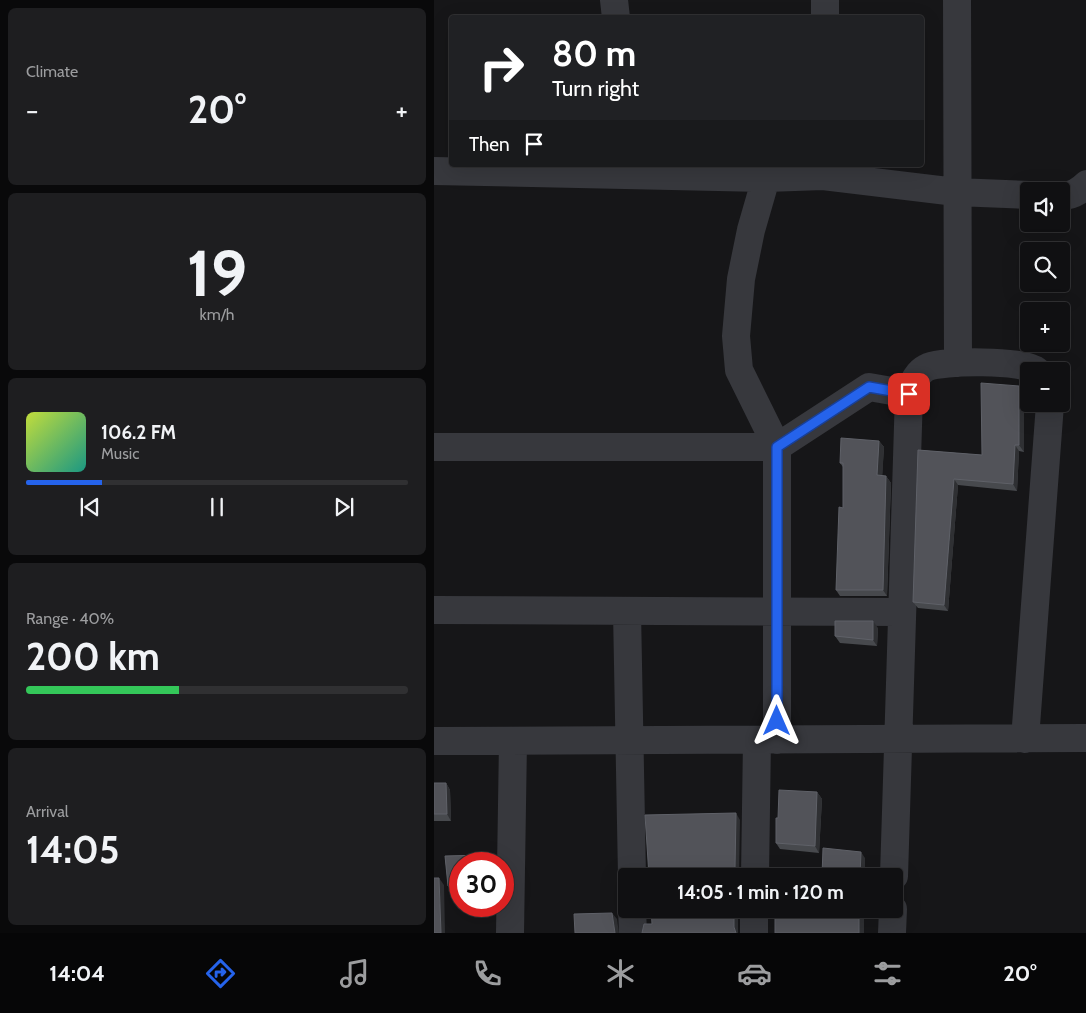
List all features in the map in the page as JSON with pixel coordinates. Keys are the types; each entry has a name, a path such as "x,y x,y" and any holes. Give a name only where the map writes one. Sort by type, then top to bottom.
{"street":[{"path":"614,0 616,15"},
{"path":"825,0 825,15"},
{"path":"957,0 956,192 958,363"},
{"path":"434,171 766,178 823,170 956,192 1020,194"},
{"path":"756,868 777,612 777,447 739,370 736,336 741,279 751,230 766,178"},
{"path":"1070,195 1081,190 1086,184"},
{"path":"894,868 909,394 916,377 926,368 958,363 1020,366"},
{"path":"434,447 777,447 869,387 909,394"},
{"path":"1026,739 1049,412"},
{"path":"434,610 902,612"},
{"path":"627,611 632,868"},
{"path":"434,741 1086,738"},
{"path":"510,933 513,741"},
{"path":"632,918 633,933"},
{"path":"754,918 754,933"},
{"path":"892,933 893,918"}],"building":[{"path":"981,383 1019,386 1019,445 1015,445 1013,484 954,479 944,605 913,602 918,450 982,455"},
{"path":"841,438 879,441 877,475 886,476 883,590 836,590 839,507 843,508 843,463 840,463"},
{"path":"835,621 873,621 873,640 835,636"},
{"path":"434,783 446,783 447,814 434,814"},
{"path":"779,790 817,792 815,846 776,843"},
{"path":"736,813 735,868 648,868 645,815"},
{"path":"823,848 861,852 860,868 822,868"},
{"path":"445,856 449,856 449,886 448,886"},
{"path":"434,878 439,878 441,933 434,933"},
{"path":"612,913 615,933 575,933 574,914"},
{"path":"652,918 734,918 736,933 642,933 644,924 652,924"},
{"path":"775,918 859,918 859,933 775,933"}],"route":[{"path":"777,721 777,447 869,387 909,394"}]}
